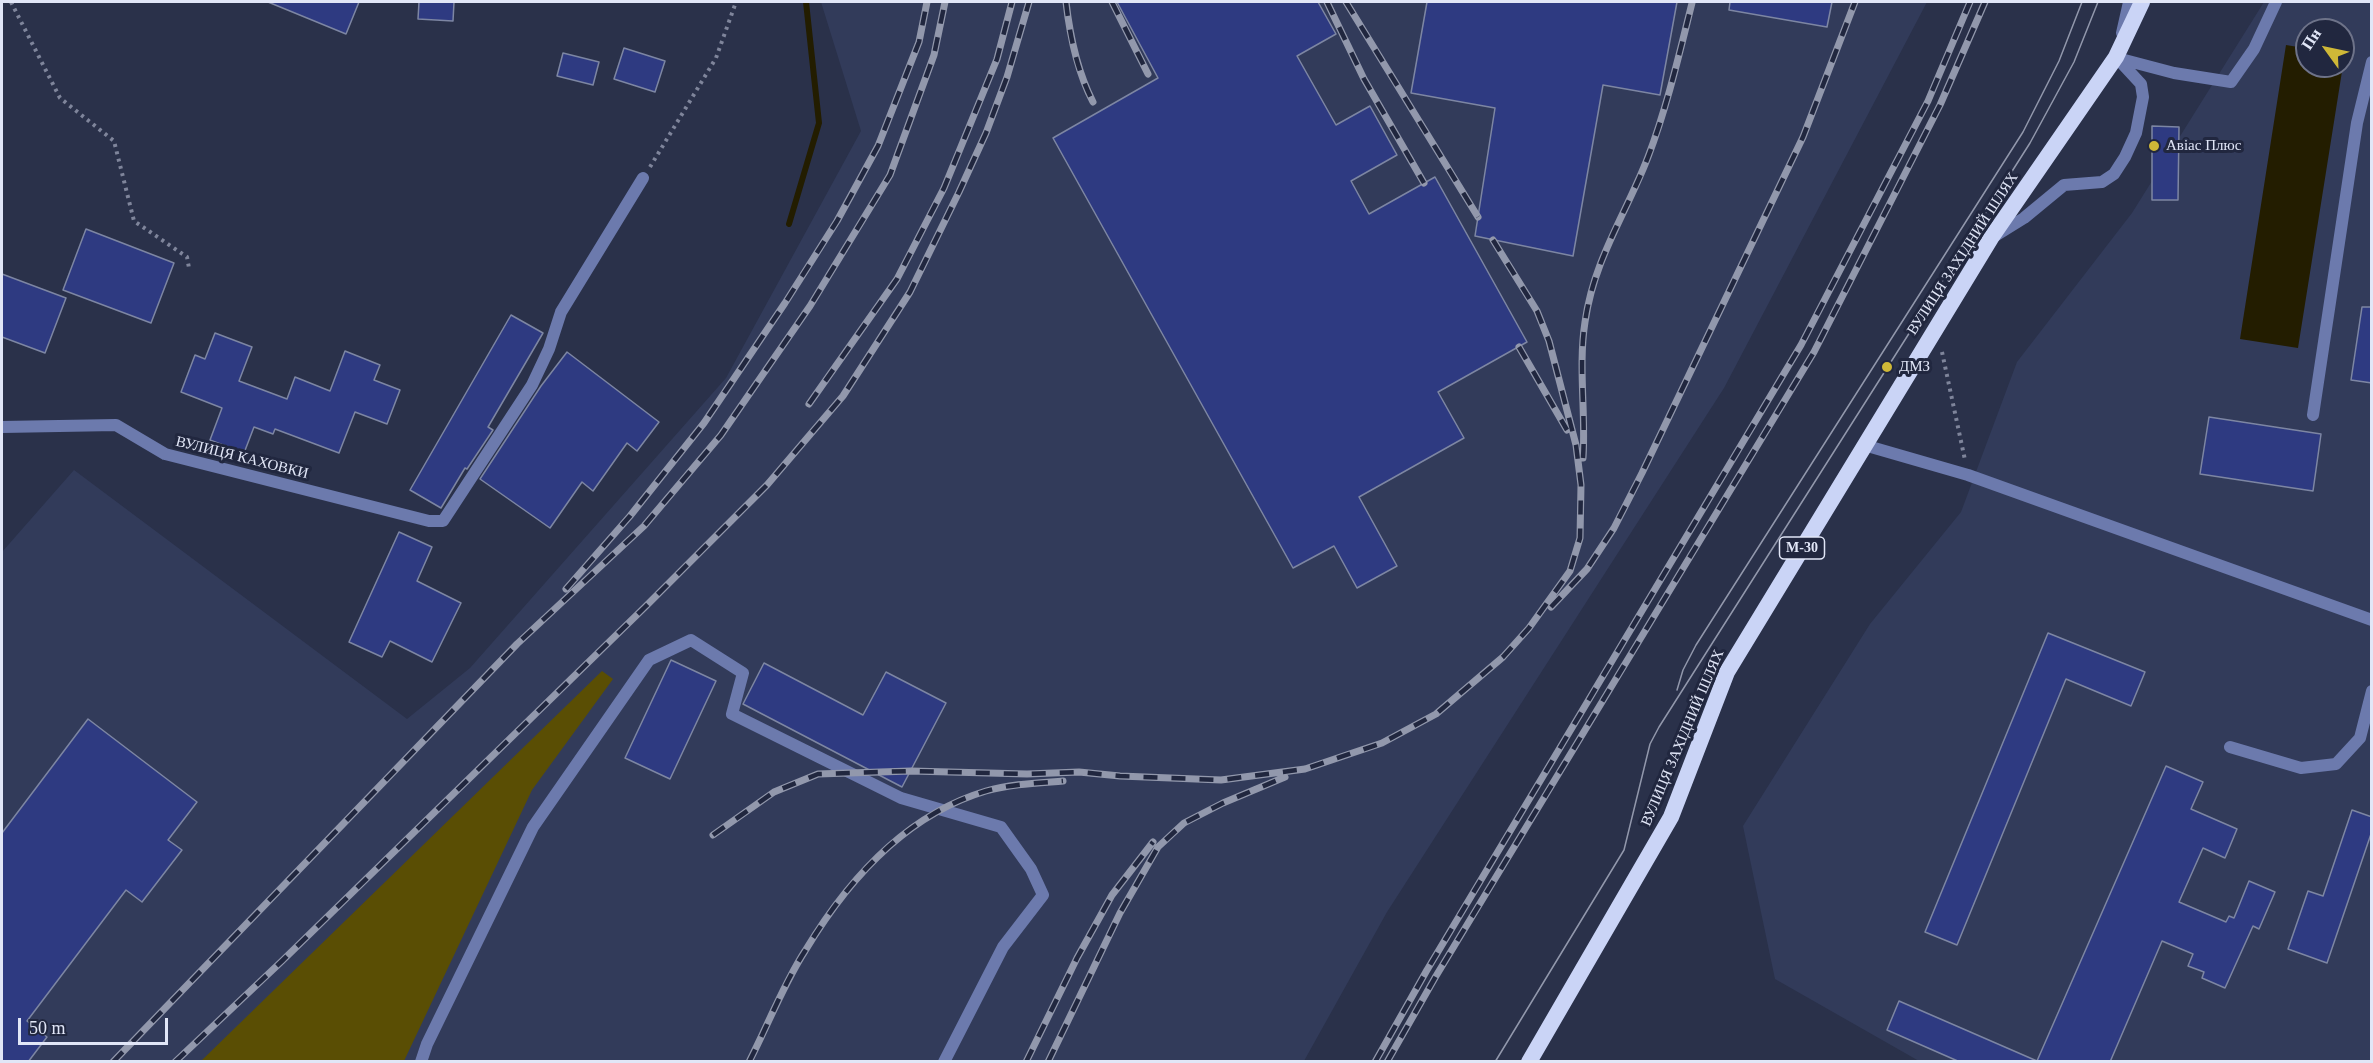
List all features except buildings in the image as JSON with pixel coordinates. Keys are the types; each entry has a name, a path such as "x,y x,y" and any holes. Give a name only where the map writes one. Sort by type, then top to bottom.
{"highway":[{"name":"М-30","path":"2116,57 2142,2"},
{"name":"М-30","path":"2129,33 2156,2"},
{"name":"ВУЛИЦЯ ЗАХІДНИЙ ШЛЯХ","path":"1529,1062 1671,817 1727,672 1991,238 2116,57"}],"street":[{"name":"ВУЛИЦЯ ЗАХІДНИЙ ШЛЯХ","path":"2116,57 2129,2"},
{"path":"2116,57 2174,73 2231,82 2254,49 2276,2"},
{"path":"1991,238 2024,218 2064,185 2102,182 2114,174 2136,133 2143,98 2141,84 2116,57"},
{"path":"2313,415 2357,123 2372,62"},
{"name":"ВУЛИЦЯ КАХОВКИ","path":"2,427 116,425 165,454 429,521 443,521 532,385 549,349 561,312 643,178"},
{"path":"1864,445 1968,475 2371,617"},
{"path":"421,1062 427,1044 533,827 649,660 691,640 743,673 732,714 901,798 1001,827 1031,869 1043,895 1003,947 944,1062"},
{"path":"2230,747 2301,768 2336,764 2360,738 2372,691"}],"path":[{"path":"11,2 60,98 114,141 134,221 187,257 189,268"},
{"path":"643,178 716,58 736,2"},
{"path":"1936,327 1968,475"}],"shaded area":[{"path":"821,2 1927,2 1724,388 1387,912 1304,1061 2,1062 2,552 74,470 407,719 470,668 726,378 861,131"},
{"path":"2264,2 2371,2 2371,1061 1919,1061 1775,979 1743,826 1870,624 1961,512 2017,362 2132,213"},
{"path":"2286,45 2295,46 2295,78 2341,78 2298,348 2240,339"},
{"path":"602,671 613,679 532,790 404,1061 201,1061"}],"waterway":[{"path":"789,224 819,123 806,2"}],"tram line":[{"path":"1677,690 1683,670 1696,645 2023,132 2059,61 2082,2"},
{"path":"1495,1062 1624,850 1650,744 1659,727 2030,143 2074,62 2098,2"}],"railway":[{"path":"566,589 630,516 704,423 837,221 878,146 919,42 927,2"},
{"path":"113,1062 517,644 644,526 721,435 810,306 890,175 934,55 945,2"},
{"path":"809,404 897,279 944,188 997,59 1012,2"},
{"path":"175,1062 282,961 645,607 767,485 843,396 910,292 959,192 986,133 1007,77 1029,2"},
{"path":"1066,2 1075,54 1093,102"},
{"path":"1112,2 1148,74"},
{"path":"1327,2 1364,79 1424,183"},
{"path":"1346,2 1478,217"},
{"path":"1551,607 1587,569 1614,528 1642,473 1803,137 1855,2"},
{"path":"1375,1062 1427,970 1801,345 1928,101 1970,2"},
{"path":"1387,1062 1436,976 1814,352 1940,105 1985,2"},
{"path":"1583,458 1582,356 1589,299 1603,257 1655,138 1692,3"},
{"path":"713,835 774,792 818,774 911,771 1027,774 1079,772 1221,780 1305,769 1382,743 1436,714 1503,657 1529,628 1570,571 1580,538 1581,485 1576,445 1549,341 1537,311 1493,240"},
{"path":"1519,347 1567,430"},
{"path":"1048,1062 1120,913 1158,847 1184,823 1223,803 1285,777"},
{"path":"749,1062 805,951 840,900 881,854 929,816 957,802 995,789 1063,781"},
{"path":"1026,1062 1077,958 1112,895 1153,842"}],"place":[{"name":"Авіас Плюс","path":"2154,146"},
{"name":"ДМЗ","path":"1887,367"}]}
